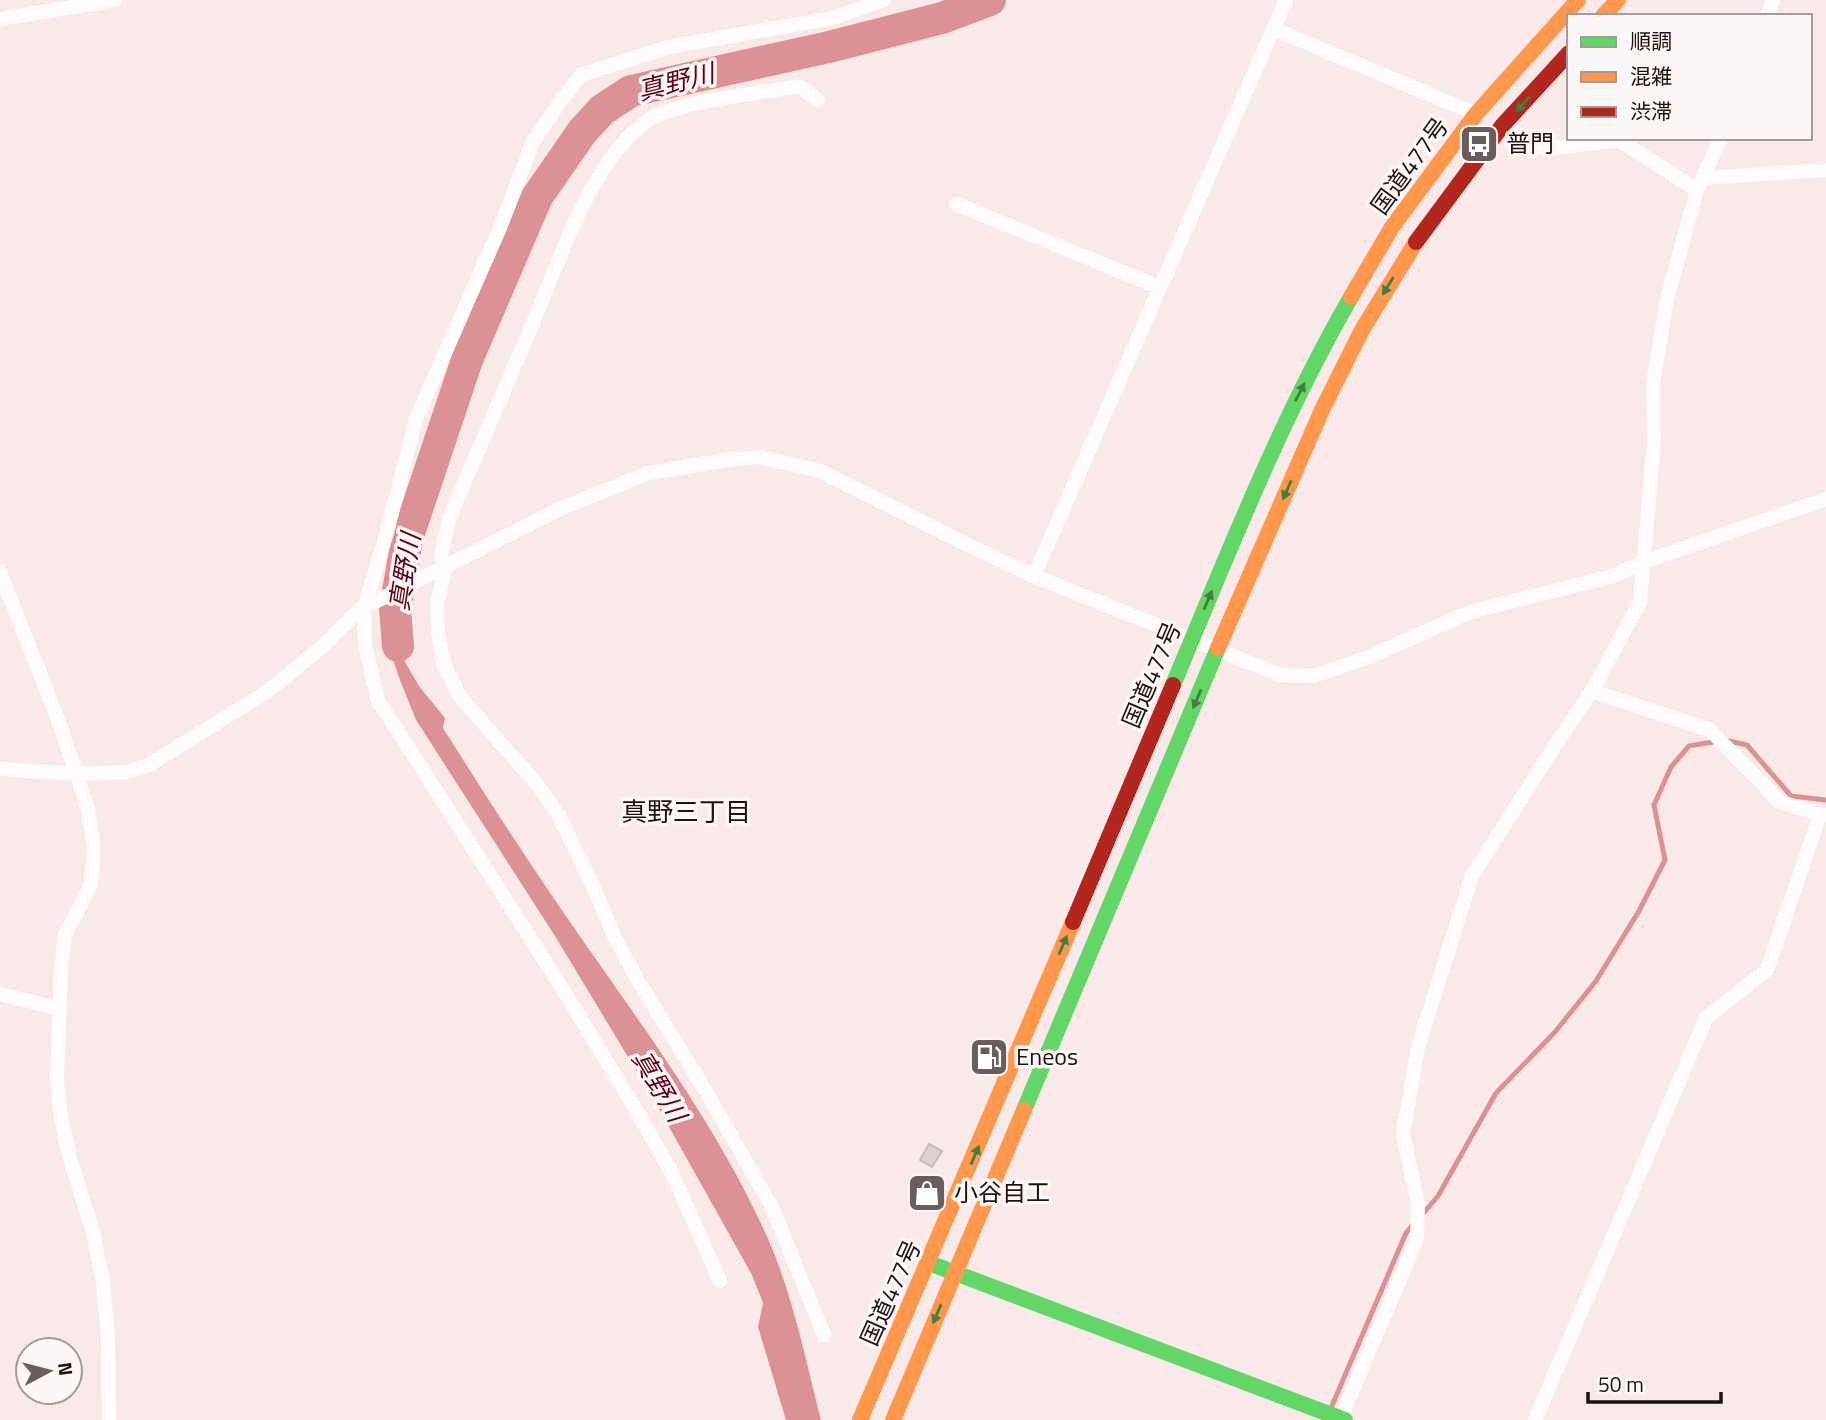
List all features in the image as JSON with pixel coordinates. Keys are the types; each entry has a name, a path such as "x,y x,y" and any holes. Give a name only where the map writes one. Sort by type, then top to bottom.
{"main road":[{"name":"国道477号","path":"862,1416 1264,469 1324,345 1392,228 1476,114 1578,0"},
{"path":"1605,14 1618,0"},
{"name":"国道477号","path":"893,1420 1218,649 1322,410 1362,330 1420,236 1502,126 1567,55"},
{"path":"929,1263 1342,1419"}],"street":[{"path":"0,19 115,0"},
{"path":"720,1281 673,1175 642,1120 540,953 378,700 365,645 369,605 416,419 500,228 533,142 581,75 669,47 833,18 884,0"},
{"path":"1034,576 1286,0"},
{"path":"1274,29 1476,114"},
{"path":"818,100 799,86 690,105 651,118 624,139 598,176 567,242 450,516 441,555 437,603 438,633 444,664 460,696 537,784 559,816 631,969 704,1088 772,1207 824,1335"},
{"path":"1502,126 1546,149 1619,141 1701,184 1826,170"},
{"path":"1342,1419 1417,1239 1419,1204 1403,1135 1418,1047 1472,876 1592,691 1640,602 1654,442 1653,383 1667,299 1701,184 1720,140"},
{"path":"956,204 1159,287"},
{"path":"0,769 76,774 126,772 149,765 268,691 369,605 562,508 649,474 733,459 760,457 820,471 1034,576 1280,675 1314,677 1369,657 1469,612 1613,576 1644,562 1826,499"},
{"path":"0,572 60,725 89,809 94,847 91,885 65,935 57,1080 61,1118 70,1158 93,1232 103,1282 108,1336 109,1420"},
{"path":"1535,1420 1706,1018 1767,970 1823,815 1779,801 1710,730 1592,691"},
{"path":"0,994 60,1009"}],"water":[{"path":"399,601 404,660 419,686 445,718 443,728 567,918 705,1120 746,1194 783,1277 821,1420 786,1420 758,1327 763,1303 752,1275 654,1100 555,936 416,720 391,652 390,606"}],"building":[{"path":"929,1144 942,1151 932,1167 920,1160"}],"waterway":[{"name":"真野川","path":"398,646 395,609 407,539 467,360 537,197 582,132 602,110 631,91 829,47 942,18 990,0"},
{"path":"1421,1216 1438,1196 1496,1093 1555,1032 1596,981 1639,911 1665,860 1654,805 1671,767 1689,746 1725,740 1747,745 1791,796 1826,800"},
{"path":"1331,1408 1406,1233 1414,1223"}],"traffic: fast":[{"path":"1173,685 1278,439 1351,297"},
{"path":"1024,1110 1218,648"},
{"path":"929,1263 1345,1420"}],"traffic: slow":[{"path":"1351,297 1392,227 1476,114 1578,0"},
{"path":"1605,14 1618,0"},
{"path":"1218,648 1322,410 1362,330 1416,242"},
{"path":"860,1420 1073,922"},
{"path":"893,1420 1024,1110"}],"traffic: jam":[{"path":"1416,242 1502,126 1567,55"},
{"path":"1073,922 1173,685"}],"place":[{"name":"普門","path":"1479,144"},
{"name":"Eneos","path":"989,1057"},
{"name":"小谷自工","path":"927,1193"}],"district":[{"name":"真野三丁目","path":"686,812"}]}
